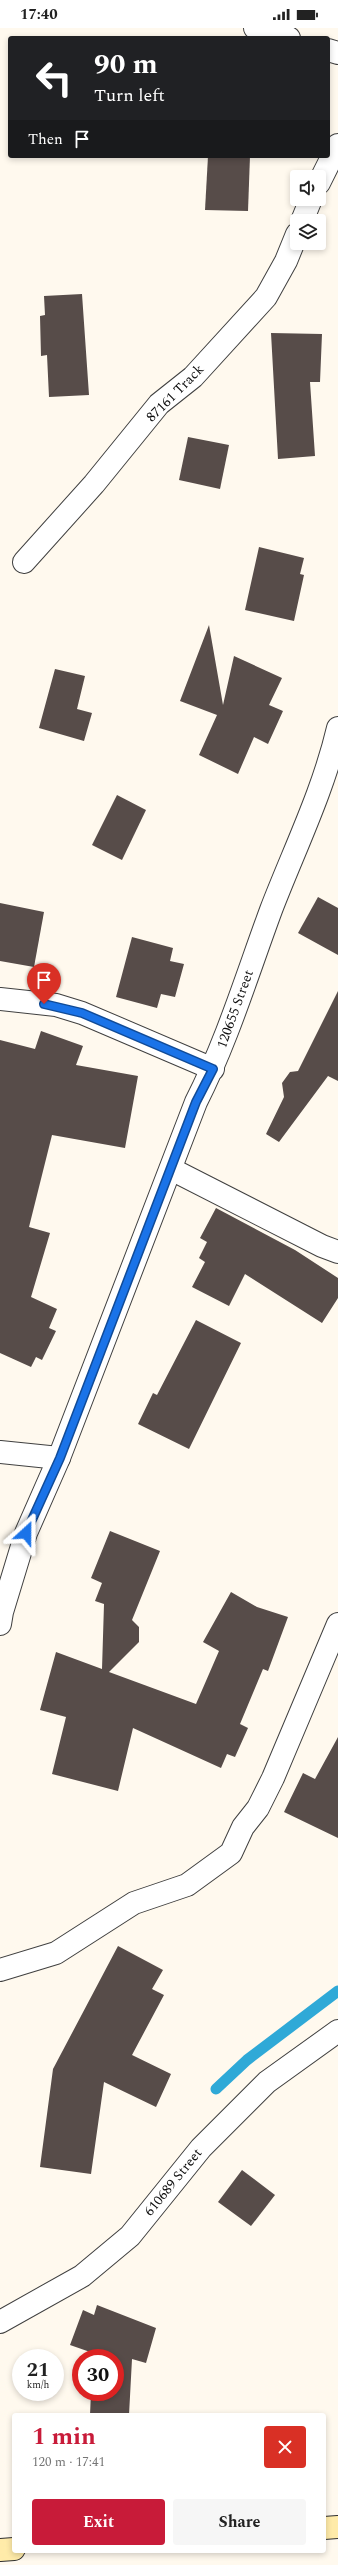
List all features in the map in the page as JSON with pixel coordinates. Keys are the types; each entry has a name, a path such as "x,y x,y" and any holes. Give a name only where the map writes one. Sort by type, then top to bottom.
{"main road":[{"path":"0,2550 12,2549"}],"street":[{"path":"255,28 282,36"},
{"path":"325,170 338,144"},
{"name":"87161 Track","path":"24,562 94,484 159,404 193,377 266,297 290,250"},
{"name":"120655 Street","path":"0,1624 2,1612 26,1533 60,1458 172,1169 196,1102 213,1069 272,908 313,810 338,728"},
{"path":"0,999 56,1005 82,1013 213,1069"},
{"path":"172,1169 338,1252"},
{"path":"0,1452 60,1458"},
{"path":"0,1970 56,1953 134,1903 188,1885 231,1852 243,1827 258,1808 273,1778 338,1624"},
{"name":"610689 Street","path":"0,2322 82,2276 124,2241 201,2148 267,2082 338,2031"}],"building":[{"path":"208,158 250,158 248,211 205,210"},
{"path":"82,294 89,395 49,397 47,355 41,356 40,316 45,315 44,296"},
{"path":"271,333 322,334 320,382 310,382 315,456 278,459"},
{"path":"188,437 229,445 220,489 179,480"},
{"path":"259,547 304,558 300,574 304,575 294,621 245,610"},
{"path":"209,625 223,705 234,656 282,678 269,705 283,711 268,744 254,737 238,774 199,755 217,715 180,701"},
{"path":"55,669 85,676 77,709 92,713 84,741 39,728"},
{"path":"117,795 146,810 122,860 92,845"},
{"path":"318,897 338,908 338,955 298,933"},
{"path":"0,903 44,912 34,967 0,961"},
{"path":"132,937 173,948 170,961 184,964 175,997 161,994 157,1008 116,997"},
{"path":"338,991 338,1081 328,1076 279,1142 266,1134 284,1097 282,1083 290,1072 298,1071"},
{"path":"41,1031 83,1046 76,1065 138,1076 125,1148 52,1135 29,1227 50,1233 31,1297 57,1309 49,1328 56,1331 42,1360 36,1357 31,1367 0,1353 0,1040 35,1049"},
{"path":"216,1208 295,1250 338,1278 338,1298 322,1323 245,1274 229,1306 192,1287 205,1262 199,1258 207,1242 200,1238"},
{"path":"196,1320 241,1343 189,1449 138,1424 153,1393 157,1395"},
{"path":"110,1531 160,1551 132,1620 139,1627 139,1642 109,1672 196,1704 219,1651 203,1642 231,1592 257,1607 288,1617 268,1671 263,1669 240,1724 248,1728 235,1757 227,1754 221,1768 133,1728 118,1791 52,1774 66,1717 40,1710 56,1652 102,1669 104,1604 95,1601 102,1583 91,1578"},
{"path":"338,1737 338,1838 284,1812 303,1773 315,1779"},
{"path":"118,1946 163,1970 152,1989 164,1995 132,2055 171,2074 156,2107 104,2082 91,2174 40,2167 53,2069"},
{"path":"242,2170 275,2195 251,2226 218,2202"},
{"path":"97,2305 156,2328 146,2363 132,2359 129,2413 90,2413 91,2401 124,2401 124,2349 82,2349 70,2345 83,2310 94,2315"}],"waterway":[{"path":"216,2089 247,2060 338,1991"}],"route":[{"path":"26,1533 60,1458 172,1169 196,1102 213,1069 82,1013 56,1005 44,1004"}]}
